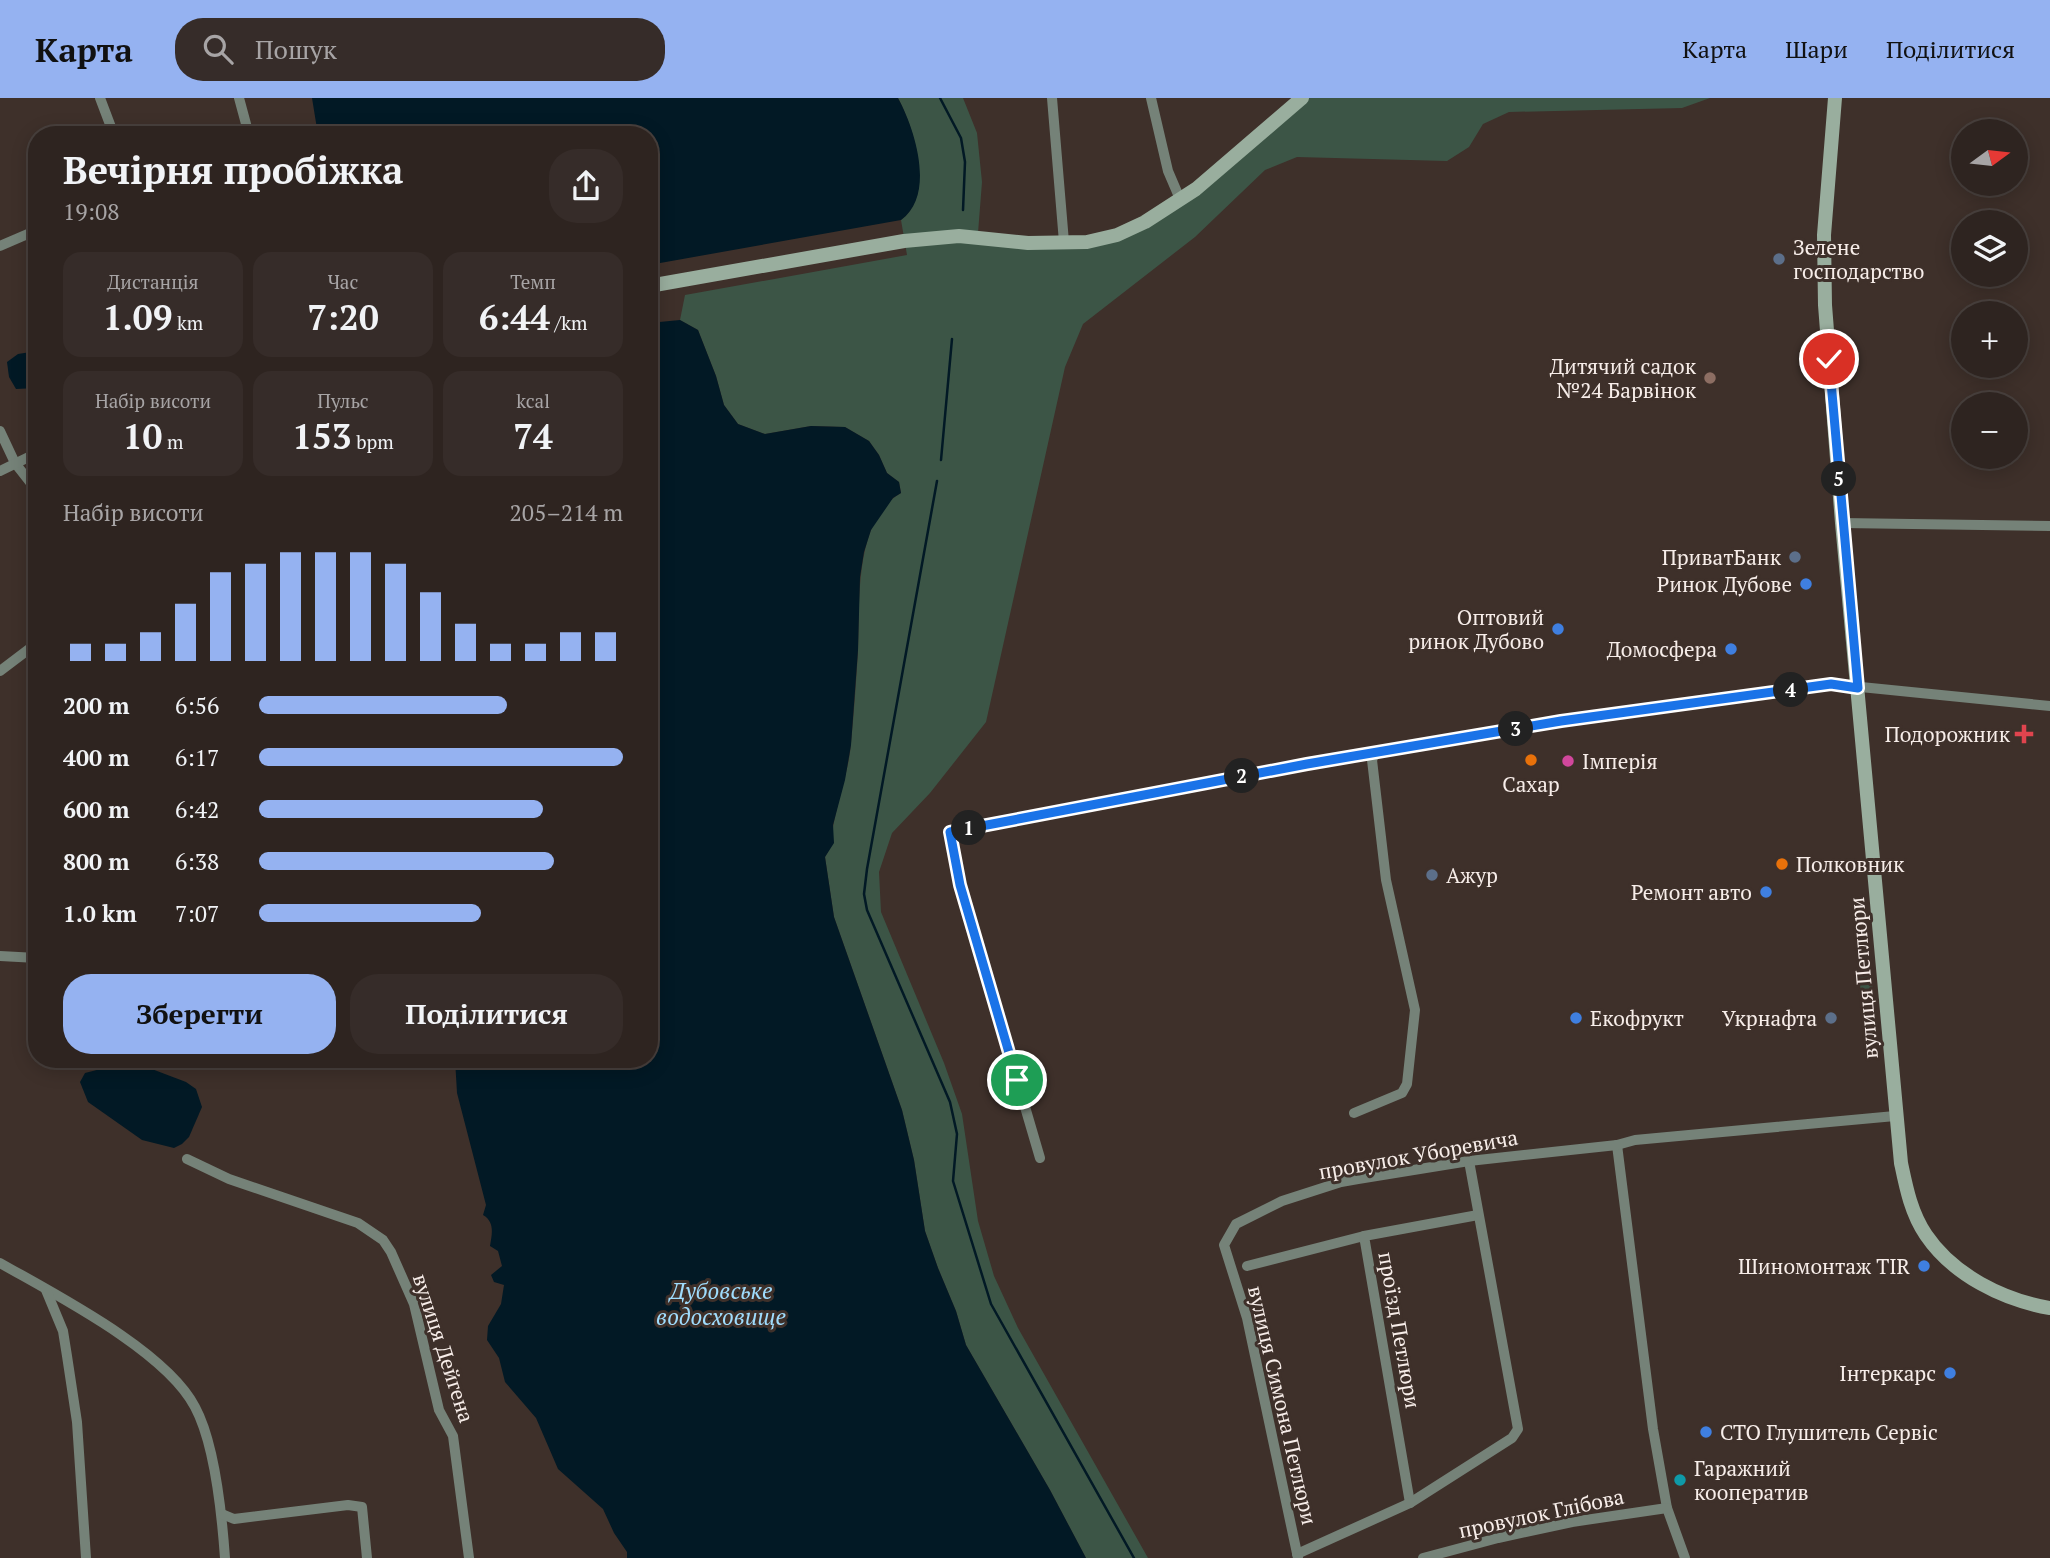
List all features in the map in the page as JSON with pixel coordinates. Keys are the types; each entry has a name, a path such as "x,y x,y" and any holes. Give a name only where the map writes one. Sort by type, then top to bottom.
{"main road":[{"path":"658,284 904,241 959,236 1028,243 1087,242 1116,234 1145,222 1196,189 1301,98"},
{"name":"вулиця Петлюри","path":"1835,98 1824,249 1825,304 1842,523 1901,1163 1908,1193 1926,1234 1945,1257 1984,1286 2050,1308"}],"street":[{"path":"100,98 111,126"},
{"path":"239,98 246,126"},
{"path":"1052,98 1064,242"},
{"path":"1150,98 1168,171 1180,199"},
{"path":"0,246 28,234"},
{"path":"0,432 15,463 28,480"},
{"path":"0,471 28,457"},
{"path":"1842,523 2050,526"},
{"path":"0,671 28,650"},
{"path":"1040,1158 960,885 950,832 1561,721 1831,684 2050,706"},
{"path":"1354,1113 1402,1093 1407,1083 1415,1010 1386,880 1372,760 1375,753"},
{"path":"0,956 28,958"},
{"path":"1685,1558 1667,1508 1653,1429 1617,1145 1635,1140 1895,1116"},
{"name":"провулок Уборевича","path":"1230,1266 1224,1245 1236,1224 1282,1201 1341,1182 1469,1161 1617,1145"},
{"name":"вулиця Дейгена","path":"187,1159 229,1179 358,1223 383,1240 414,1304 439,1410 453,1436 469,1558"},
{"path":"1298,1556 1410,1503 1512,1438 1518,1429 1469,1161"},
{"name":"проїзд Петлюри","path":"1410,1503 1364,1236 1478,1215"},
{"path":"1247,1266 1364,1236"},
{"path":"0,1263 117,1332 185,1390 204,1428 222,1514 225,1558"},
{"name":"вулиця Симона Петлюри","path":"1230,1266 1247,1318 1298,1556"},
{"path":"46,1289 63,1331 77,1422 86,1558"},
{"path":"222,1514 234,1519 348,1505 362,1507 367,1558"},
{"name":"провулок Глібова","path":"1423,1558 1560,1525 1667,1508"}],"green space":[{"path":"898,98 963,98 977,133 982,182 978,233 962,236 1118,240 1309,98 1710,98 1682,108 1509,112 1483,124 1469,147 1447,161 1297,157 1265,170 1195,237 1083,324 1065,367 986,722 930,793 892,833 879,872 881,912 944,1063 962,1114 978,1221 994,1276 1018,1328 1148,1558 1086,1558 966,1345 925,1231 914,1160 902,1110 834,917 825,857 832,842 850,753 862,565 874,523 885,506 901,493 899,482 887,473 869,441 845,427 811,426 765,434 738,424 724,405 698,330 680,320 685,295 907,255 901,220 911,209 917,195 919,178 915,143"},
{"path":"1864,951 1870,953 1875,1020 1870,1022 1863,1017 1858,961"}],"water":[{"path":"312,98 898,98 916,144 920,179 918,195 912,209 901,220 658,263 658,126 317,126"},
{"name":"Дубовське водосховище","path":"680,320 698,330 724,405 738,424 765,434 811,426 845,427 869,441 887,473 899,482 901,493 893,498 871,530 860,577 851,745 833,825 834,843 825,857 834,917 902,1110 914,1160 925,1231 966,1345 1086,1558 627,1558 627,1552 603,1509 558,1469 536,1418 505,1382 499,1358 487,1340 488,1326 501,1304 504,1285 494,1282 491,1275 502,1266 498,1251 490,1246 492,1229 483,1215 486,1205 457,1093 456,1068 658,1068 658,322"},
{"path":"28,352 28,388 16,389 9,377 7,362 18,354"},
{"path":"104,1068 149,1068 186,1082 196,1089 202,1107 189,1137 174,1148 142,1140 88,1102 80,1082 85,1073"}],"waterway":[{"path":"940,98 961,138 965,162 963,210"},
{"path":"941,460 952,339"},
{"path":"937,481 864,894 867,910 950,1102 957,1134 953,1181 991,1304 1134,1558"}],"place":[{"name":"Зелене господарство","path":"1779,259"},
{"name":"Дитячий садок №24 Барвінок","path":"1710,378"},
{"name":"ПриватБанк","path":"1795,557"},
{"name":"Ринок Дубове","path":"1806,584"},
{"name":"Оптовий ринок Дубово","path":"1558,629"},
{"name":"Домосфера","path":"1731,649"},
{"name":"Подорожник","path":"2024,734"},
{"name":"Сахар","path":"1531,760"},
{"name":"Імперія","path":"1568,761"},
{"name":"Полковник","path":"1782,864"},
{"name":"Ажур","path":"1432,875"},
{"name":"Ремонт авто","path":"1766,892"},
{"name":"Екофрукт","path":"1576,1018"},
{"name":"Укрнафта","path":"1831,1018"},
{"name":"Шиномонтаж TIR","path":"1924,1266"},
{"name":"Інтеркарс","path":"1950,1373"},
{"name":"СТО Глушитель Сервіс","path":"1706,1432"},
{"name":"Гаражний кооператив","path":"1680,1480"}],"route":[{"path":"1017,1080 960,885 950,832 1307,764 1561,721 1831,684 1858,688 1829,359"}]}
